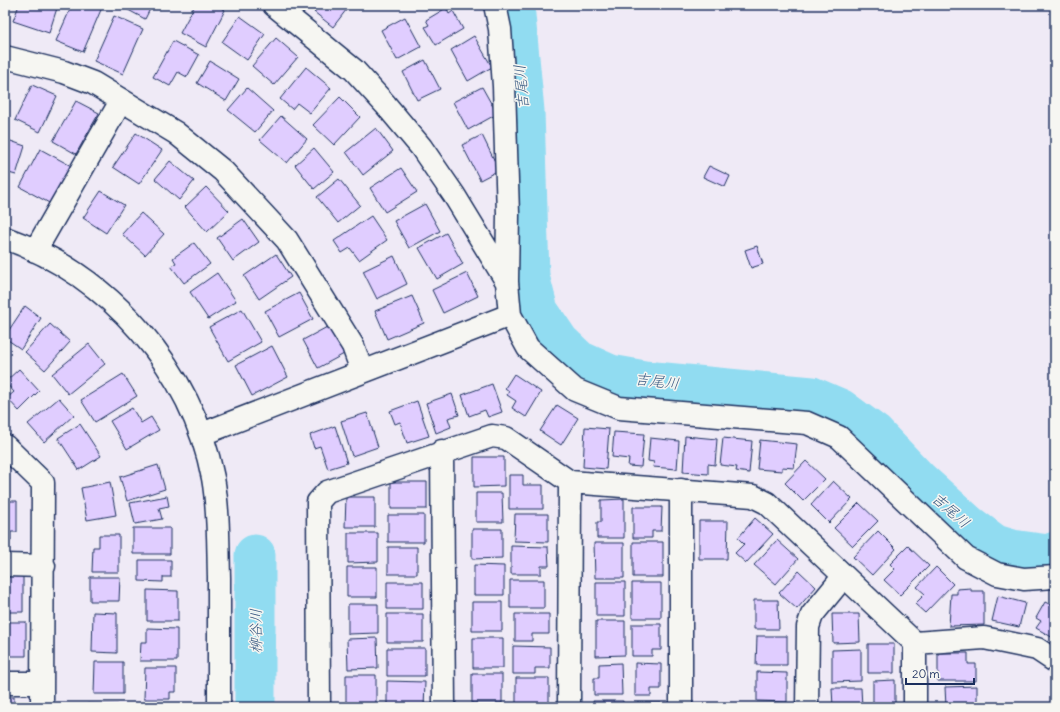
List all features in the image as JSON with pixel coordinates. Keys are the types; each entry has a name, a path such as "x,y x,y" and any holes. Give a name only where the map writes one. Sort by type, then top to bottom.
{"street":[{"path":"274,5 354,70 385,104 421,147 454,195 507,282"},
{"path":"495,5 500,29 504,86 508,214 507,282 510,315 528,348 575,390 619,408 807,423 839,437 966,558 997,574 1024,579 1055,577"},
{"path":"5,57 64,72 93,83 176,133 223,171 287,240 353,346 362,371"},
{"path":"35,251 121,101"},
{"path":"5,238 35,251 75,274 108,299 138,327 184,393 202,434 213,478 218,520 219,707"},
{"path":"202,434 510,315"},
{"path":"319,707 318,502 327,492 442,451 492,436 506,438 570,482 753,496 767,503 915,642 984,638 1037,649 1055,661"},
{"path":"5,446 43,484 44,566 42,707"},
{"path":"442,451 444,707"},
{"path":"569,707 570,482"},
{"path":"680,490 681,707"},
{"path":"5,565 44,566"},
{"path":"807,707 808,627 812,615 844,576"},
{"path":"915,642 915,707"},
{"path":"5,683 42,683"}],"building":[{"path":"19,5 58,5 49,33 13,21"},
{"path":"72,5 103,5 83,52 56,41"},
{"path":"119,5 152,5 145,19"},
{"path":"195,5 217,5 225,10 206,47 180,33"},
{"path":"320,5 350,5 333,27 314,12"},
{"path":"446,8 449,14 453,11 463,29 436,45 425,27 429,25 426,20"},
{"path":"114,16 143,29 123,74 94,61"},
{"path":"240,16 265,34 247,60 222,42"},
{"path":"405,17 421,47 397,60 381,30"},
{"path":"474,36 492,67 468,81 451,50"},
{"path":"276,38 298,57 274,85 252,66"},
{"path":"173,41 199,55 187,77 178,72 170,86 153,77"},
{"path":"425,60 440,89 417,100 403,72"},
{"path":"210,61 239,79 226,101 197,83"},
{"path":"306,67 331,88 310,113 297,103 292,109 280,99"},
{"path":"32,85 57,96 40,132 15,120"},
{"path":"482,87 497,114 468,130 453,102"},
{"path":"247,88 273,111 255,132 228,110"},
{"path":"340,97 360,117 334,145 313,125"},
{"path":"76,101 99,113 76,154 53,141"},
{"path":"281,116 307,139 287,163 260,140"},
{"path":"376,128 393,151 363,175 346,152"},
{"path":"136,133 162,150 139,184 113,167"},
{"path":"482,135 499,170 480,180 462,145"},
{"path":"5,139 25,146 16,175 5,172"},
{"path":"314,148 334,172 314,189 295,165"},
{"path":"40,149 73,167 53,205 20,187"},
{"path":"170,161 194,181 179,200 155,179"},
{"path":"709,166 730,176 725,187 703,177"},
{"path":"401,168 417,192 385,212 370,188"},
{"path":"339,179 360,205 338,223 317,197"},
{"path":"206,187 229,211 207,232 185,207"},
{"path":"101,191 124,205 106,233 83,218"},
{"path":"425,204 440,231 409,248 394,221"},
{"path":"141,213 164,234 145,255 122,234"},
{"path":"371,216 387,240 359,260 350,248 342,253 334,241"},
{"path":"243,219 259,242 233,261 217,238"},
{"path":"446,233 463,264 437,279 419,248"},
{"path":"194,243 210,264 184,283 171,266 176,263 173,258"},
{"path":"757,246 763,264 751,268 745,250"},
{"path":"276,254 291,277 259,299 244,276"},
{"path":"394,256 407,284 377,299 363,271"},
{"path":"217,273 236,301 208,319 190,292"},
{"path":"467,273 478,296 443,313 432,290"},
{"path":"299,293 313,319 279,337 265,311"},
{"path":"412,296 424,323 387,339 375,311"},
{"path":"25,306 41,318 21,349 5,338 5,336"},
{"path":"242,309 261,342 228,361 209,327"},
{"path":"50,324 70,342 45,370 25,352"},
{"path":"329,326 344,354 318,368 303,340"},
{"path":"89,344 105,364 68,394 52,374"},
{"path":"272,346 288,377 252,396 236,365"},
{"path":"19,369 39,391 19,411 7,398 14,392 5,382"},
{"path":"123,374 137,396 95,422 81,400"},
{"path":"514,374 541,392 526,417 512,408 516,401 507,395 509,391 505,388"},
{"path":"492,384 502,412 488,417 485,410 469,416 462,395"},
{"path":"452,394 459,415 448,418 451,427 436,433 426,403"},
{"path":"59,398 74,415 44,442 28,424"},
{"path":"417,401 429,436 407,443 400,422 395,424 390,411"},
{"path":"557,405 578,418 561,445 540,431"},
{"path":"132,408 141,423 151,417 159,430 127,449 110,421"},
{"path":"367,413 378,447 352,456 341,421"},
{"path":"80,424 101,456 79,470 58,438"},
{"path":"335,426 347,463 328,469 320,446 314,448 310,435"},
{"path":"585,427 609,429 606,469 583,467"},
{"path":"614,432 644,434 641,467 628,466 629,459 612,457"},
{"path":"685,436 717,439 715,465 708,464 708,474 683,472"},
{"path":"650,438 679,441 677,469 653,467 654,462 648,461"},
{"path":"723,438 752,441 749,473 736,471 737,467 720,465"},
{"path":"760,440 797,444 794,468 782,467 782,471 757,469"},
{"path":"474,457 504,457 504,486 474,487"},
{"path":"806,461 825,479 803,501 785,483"},
{"path":"158,465 165,489 127,501 120,477"},
{"path":"509,475 523,475 523,485 543,485 543,509 509,509"},
{"path":"833,481 852,499 829,523 811,505"},
{"path":"110,482 116,515 87,520 81,488"},
{"path":"391,482 427,482 427,509 391,509"},
{"path":"476,493 502,493 503,522 476,522"},
{"path":"167,496 169,506 159,508 162,519 135,524 130,503"},
{"path":"346,497 375,497 375,527 345,527"},
{"path":"624,499 624,538 597,538 597,522 601,522 601,500"},
{"path":"5,501 17,501 17,532 11,532 11,541 5,541"},
{"path":"859,503 878,521 853,546 834,528"},
{"path":"633,507 662,507 661,531 652,531 652,538 633,538"},
{"path":"515,514 548,514 548,542 514,541"},
{"path":"388,515 424,515 424,542 388,542"},
{"path":"755,518 773,534 746,563 735,553 744,544 738,538"},
{"path":"699,521 728,521 727,559 699,559"},
{"path":"133,528 170,528 170,554 133,554"},
{"path":"472,529 502,529 502,558 472,559"},
{"path":"878,531 896,549 872,575 853,557"},
{"path":"348,533 378,533 378,562 348,563"},
{"path":"99,535 119,535 119,572 92,572 93,547 99,547"},
{"path":"777,540 798,559 776,584 754,565"},
{"path":"633,542 663,542 663,577 633,577"},
{"path":"594,543 624,543 624,578 595,578"},
{"path":"511,546 548,547 549,566 541,566 541,574 511,574"},
{"path":"908,546 929,566 900,595 884,580 895,569 890,564"},
{"path":"388,547 417,547 417,574 388,574"},
{"path":"139,560 171,560 171,577 163,577 163,582 139,581"},
{"path":"474,565 504,566 504,595 474,595"},
{"path":"347,567 377,567 377,597 347,597"},
{"path":"936,567 953,584 925,613 915,604 925,594 917,587"},
{"path":"799,571 816,587 797,609 779,593"},
{"path":"5,574 23,575 23,612 5,612"},
{"path":"90,577 120,577 119,601 90,601"},
{"path":"510,580 544,580 544,608 510,608"},
{"path":"387,582 423,582 423,609 387,609"},
{"path":"596,582 625,582 625,616 596,616"},
{"path":"632,583 661,583 661,618 632,618"},
{"path":"971,588 971,591 984,591 984,625 949,626 951,594 957,594 957,589"},
{"path":"147,590 178,591 178,621 147,621"},
{"path":"998,596 1025,603 1019,627 992,621"},
{"path":"754,600 778,600 779,629 754,629"},
{"path":"472,602 502,602 502,631 472,631"},
{"path":"1045,602 1055,607 1055,639 1036,628 1041,621 1036,618"},
{"path":"348,604 378,604 378,633 348,634"},
{"path":"93,612 117,613 117,653 92,652"},
{"path":"387,614 423,614 423,642 387,642"},
{"path":"515,614 549,614 549,634 532,634 532,641 515,641"},
{"path":"832,614 859,614 860,642 833,643"},
{"path":"596,621 625,621 625,655 596,656"},
{"path":"5,622 26,622 26,656 5,656"},
{"path":"632,624 661,624 661,650 652,650 652,656 632,656"},
{"path":"147,628 177,629 177,661 140,661 141,642 147,642"},
{"path":"757,636 787,636 787,665 756,665"},
{"path":"377,638 378,668 348,669 347,639"},
{"path":"473,638 503,638 503,668 473,668"},
{"path":"868,644 894,644 894,673 868,673"},
{"path":"513,646 550,647 550,668 535,668 535,674 513,674"},
{"path":"387,648 425,648 425,676 387,676"},
{"path":"861,649 861,681 832,682 832,650"},
{"path":"938,653 968,653 968,664 976,664 976,681 938,681"},
{"path":"95,662 123,662 123,694 94,694"},
{"path":"621,663 622,695 594,695 594,678 599,678 599,664"},
{"path":"635,663 661,664 661,689 651,689 651,696 635,696"},
{"path":"145,668 176,668 176,692 170,692 170,699 144,699"},
{"path":"757,672 787,673 787,702 757,701"},
{"path":"472,674 502,674 502,703 472,703"},
{"path":"346,675 376,675 376,705 346,704"},
{"path":"516,678 549,678 549,706 516,706"},
{"path":"895,680 895,707 873,707 873,681"},
{"path":"387,681 425,682 424,707 387,707"},
{"path":"977,686 977,707 946,707 945,687"},
{"path":"832,688 861,688 862,707 833,707"},
{"path":"5,697 14,697 14,704 26,704 26,707 5,707"},
{"path":"593,701 623,701 623,707 594,707"},
{"path":"635,703 661,703 661,707 635,707"},
{"path":"87,704 118,705 118,707 87,707"}],"waterway":[{"name":"吉尾川","path":"514,5 524,111 529,276 538,311 559,342 579,361 610,375 644,381 812,397 840,409 874,434 918,480 968,525 995,545 1012,550 1048,555 1055,552"},
{"name":"柳谷川","path":"255,555 255,707"}]}
